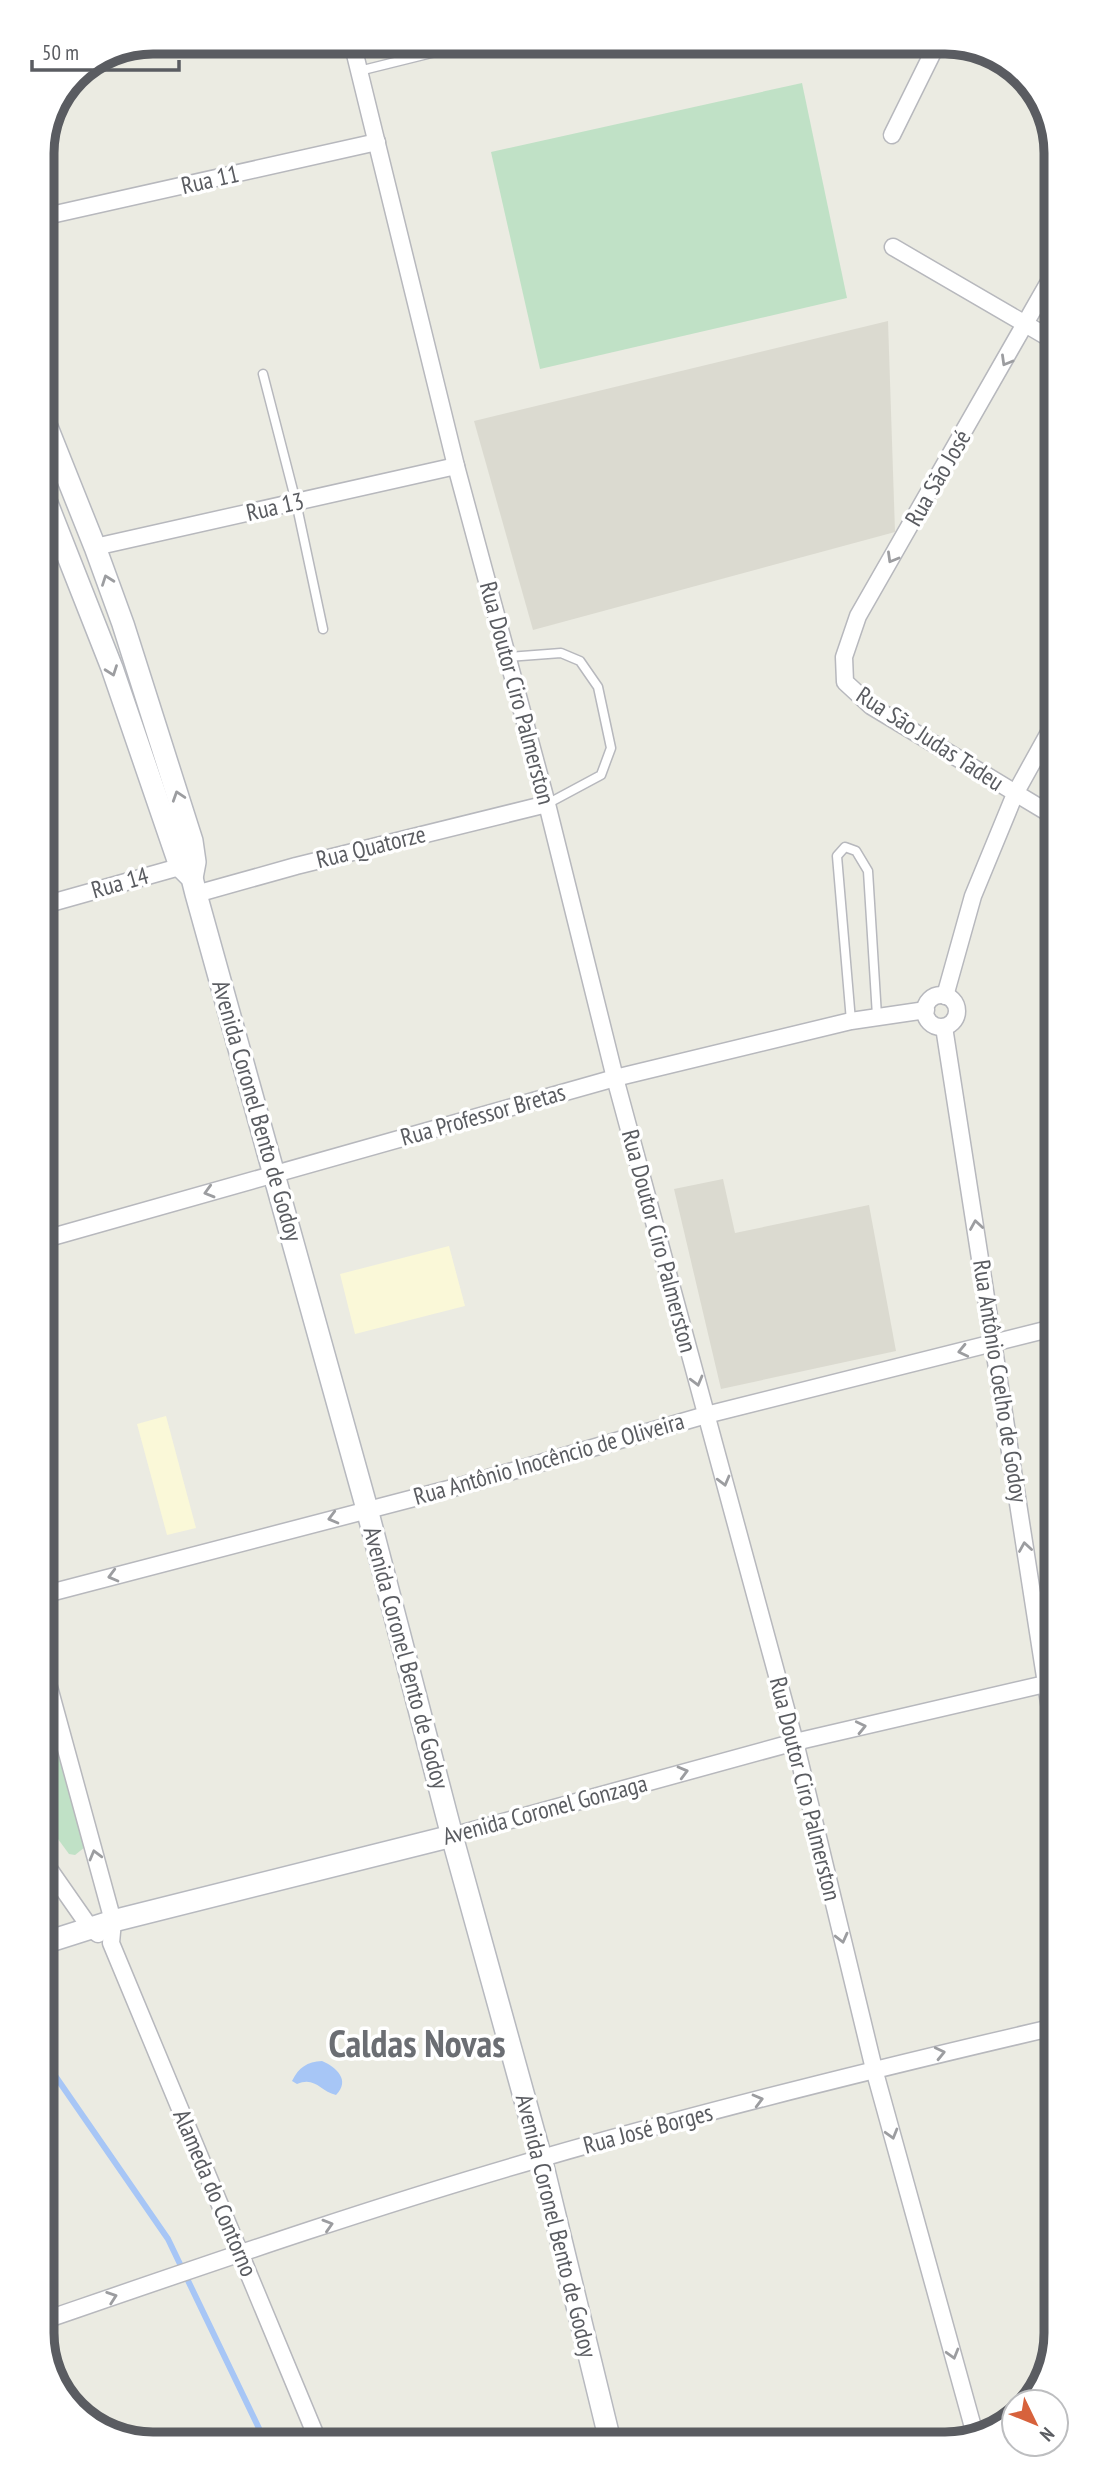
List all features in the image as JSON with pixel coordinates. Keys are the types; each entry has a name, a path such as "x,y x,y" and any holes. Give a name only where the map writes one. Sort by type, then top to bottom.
{"main road":[{"name":"Avenida Coronel Bento de Godoy","path":"54,445 123,624 168,764 192,841 191,875"},
{"name":"Avenida Coronel Bento de Godoy","path":"54,521 191,875 367,1509 452,1836 541,2158 608,2432"},
{"name":"Avenida Coronel Gonzaga","path":"54,1940 113,1921 452,1836"}],"street":[{"name":"Rua Doutor Ciro Palmerston","path":"355,54 456,466 547,804 615,1078 795,1742 874,2069 973,2427"},
{"path":"892,135 932,54"},
{"name":"Rua 11","path":"54,213 377,142"},
{"path":"893,247 1044,335"},
{"name":"Rua São José","path":"845,682 844,657 858,616 1044,292"},
{"name":"Rua 13","path":"95,547 456,466"},
{"name":"Rua São Judas Tadeu","path":"845,682 871,706 1044,810"},
{"name":"Rua Antônio Coelho de Godoy","path":"1044,741 1015,794 973,896 945,996 956,1005 957,1012 951,1024 944,1027 995,1343 1044,1677"},
{"name":"Rua Quatorze","path":"191,875 296,866 547,804"},
{"name":"Rua 14","path":"54,903 191,875"},
{"path":"944,1027 931,1024 926,1018 926,1010 931,999 945,996"},
{"name":"Rua Professor Bretas","path":"54,1236 615,1078 851,1021 926,1010"},
{"name":"Rua Antônio Inocêncio de Oliveira","path":"54,1592 464,1485 706,1415 1044,1330"},
{"name":"Avenida Coronel Gonzaga","path":"452,1836 795,1742 1044,1684"},
{"path":"54,1705 113,1921"},
{"path":"54,1876 91,1929 111,1944"},
{"name":"Alameda do Contorno","path":"113,1921 111,1944 315,2432"},
{"name":"Rua José Borges","path":"54,2317 239,2253 541,2158 874,2069 1044,2030"}],"lane":[{"path":"359,71 428,54"},
{"path":"263,374 296,502 323,629"},
{"path":"506,657 561,653 580,661 598,687 611,748 601,775 547,804"},
{"path":"851,1021 837,856 845,847 856,851 868,871 877,1016"}],"shaded area":[{"path":"888,321 895,532 533,630 474,421"},
{"path":"723,1179 735,1233 869,1205 896,1351 721,1389 674,1189"},
{"path":"449,1246 465,1306 355,1334 340,1274"},
{"path":"166,1416 196,1528 167,1535 137,1424"}],"green space":[{"path":"802,83 847,298 540,369 491,152"},
{"path":"58,1753 85,1847 75,1855 69,1854 54,1834 54,1754"}],"water":[{"path":"322,2061 337,2070 342,2079 336,2095 313,2083 297,2084 292,2081 304,2066"}],"waterway":[{"path":"54,2074 168,2239 261,2432"}],"district":[{"name":"Caldas Novas","path":"417,2044"}]}
